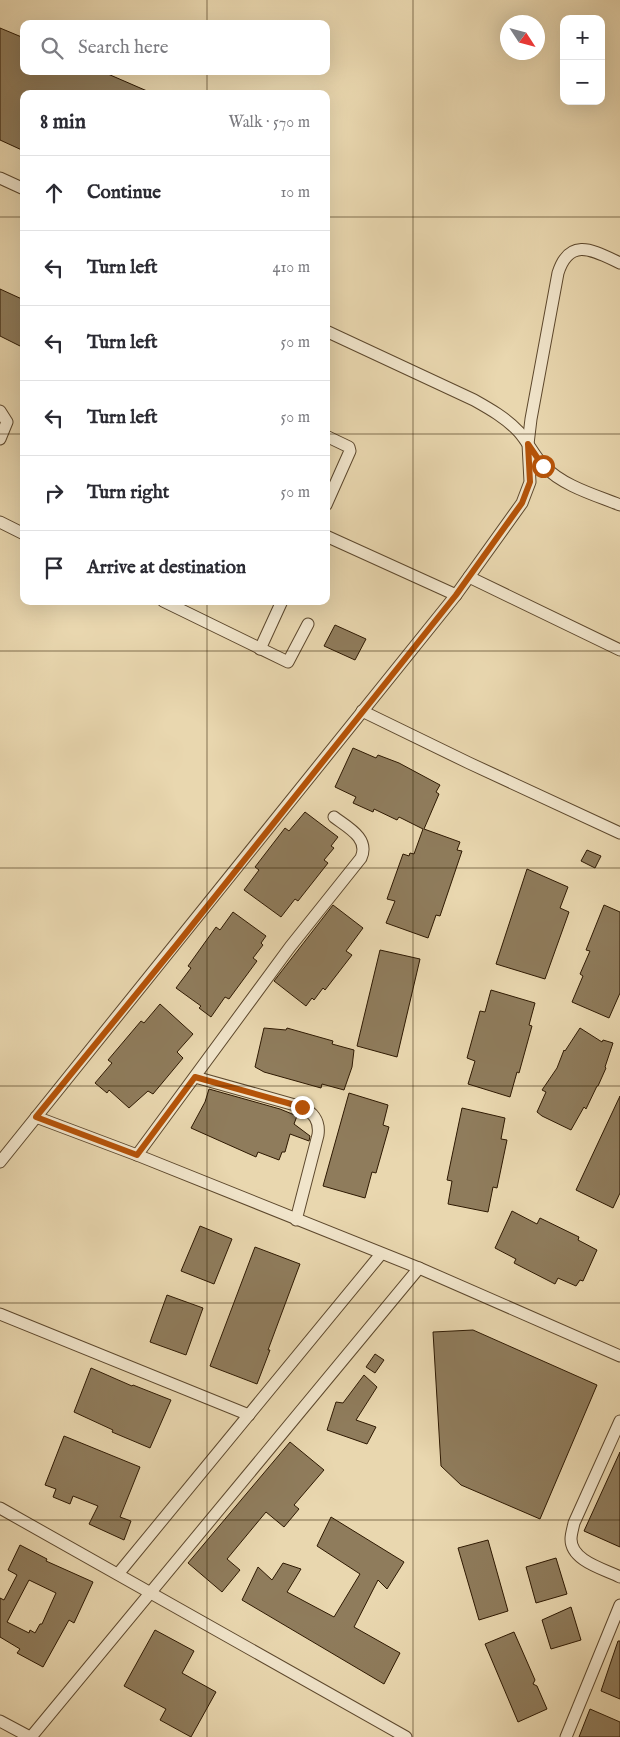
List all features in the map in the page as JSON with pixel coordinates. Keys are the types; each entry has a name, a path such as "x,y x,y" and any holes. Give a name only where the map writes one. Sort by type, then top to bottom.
{"street":[{"path":"0,178 20,187"},
{"path":"0,1162 456,595 522,503 530,482 528,444 532,409 561,262 569,253 577,249 586,249 620,263"},
{"path":"330,333 496,413 518,431 543,466 552,473 570,484 620,505"},
{"path":"0,411 8,422 0,439"},
{"path":"330,438 346,444 350,451 330,496"},
{"path":"0,522 20,532"},
{"path":"330,538 456,595"},
{"path":"469,577 620,650"},
{"path":"171,605 288,662 308,624"},
{"path":"260,648 280,605"},
{"path":"362,711 469,764 620,832"},
{"path":"137,1155 290,947 361,858 364,848 361,840 334,817"},
{"path":"195,1077 302,1107 313,1114 319,1127 318,1135 296,1220"},
{"path":"36,1117 137,1155 419,1268 620,1356"},
{"path":"118,1574 381,1254"},
{"path":"0,1722 31,1737 419,1268"},
{"path":"0,1314 249,1415"},
{"path":"620,1421 574,1523 571,1539 572,1546 580,1557 620,1577"},
{"path":"0,1508 406,1737"},
{"path":"566,1737 620,1605"}],"building":[{"path":"0,28 20,36 20,75 110,75 145,90 20,90 20,149 0,140"},
{"path":"0,289 20,298 20,346 0,336"},
{"path":"335,625 366,639 355,660 324,646"},
{"path":"353,748 376,758 378,755 399,763 440,785 436,792 439,794 424,829 460,842 457,850 462,851 440,916 436,915 428,938 386,923 395,901 387,899 403,854 409,856 410,853 414,854 423,829 399,817 397,820 374,809 373,812 353,803 356,797 335,787"},
{"path":"305,812 338,837 331,846 334,848 324,860 328,863 298,901 295,899 281,917 244,890 259,870 255,867 285,828 289,831"},
{"path":"587,850 601,856 595,868 581,861"},
{"path":"527,869 568,887 560,908 569,912 545,979 496,964"},
{"path":"333,905 363,928 346,951 352,955 325,990 323,988 314,1000 312,998 306,1006 274,981"},
{"path":"604,905 620,912 620,993 609,1018 572,1002 583,976 580,974 590,951 586,950"},
{"path":"233,912 266,936 261,943 263,945 253,958 257,961 229,999 225,997 211,1017 199,1008 201,1006 176,988 191,968 188,966 216,927 220,930"},
{"path":"380,950 420,959 397,1057 357,1046"},
{"path":"491,990 535,1003 529,1025 532,1026 510,1097 468,1084 475,1061 467,1058 480,1011 485,1012"},
{"path":"160,1004 193,1034 177,1052 183,1058 153,1094 148,1091 129,1108 109,1090 107,1093 95,1083 112,1063 108,1060 141,1021 144,1023"},
{"path":"264,1028 286,1030 287,1028 333,1041 332,1044 354,1050 352,1067 344,1090 322,1084 321,1088 264,1072 255,1067"},
{"path":"580,1028 602,1042 603,1040 613,1043 606,1068 598,1086 586,1109 584,1107 571,1130 537,1112 546,1092 542,1090 557,1068 564,1050"},
{"path":"209,1089 280,1109 297,1116 294,1124 310,1136 309,1141 290,1134 285,1152 282,1152 279,1160 258,1152 256,1157 191,1128 205,1102"},
{"path":"349,1093 388,1105 383,1125 389,1127 376,1173 372,1172 365,1198 323,1186"},
{"path":"620,1096 620,1193 613,1208 576,1190"},
{"path":"462,1108 505,1118 501,1139 507,1140 497,1188 493,1187 488,1212 448,1204 452,1181 447,1180"},
{"path":"512,1211 537,1224 540,1218 579,1237 578,1240 597,1250 583,1281 580,1280 576,1286 558,1278 555,1284 514,1263 516,1259 495,1248"},
{"path":"200,1226 232,1239 214,1284 181,1271"},
{"path":"255,1247 300,1264 257,1384 210,1366"},
{"path":"167,1295 203,1308 186,1355 150,1342"},
{"path":"473,1330 597,1385 540,1519 461,1485 441,1466 433,1332"},
{"path":"375,1354 384,1360 375,1373 366,1367"},
{"path":"91,1368 171,1400 150,1448 112,1432 113,1430 74,1412"},
{"path":"364,1375 377,1387 356,1420 376,1427 367,1444 327,1430 336,1402 343,1403"},
{"path":"64,1436 140,1467 120,1517 131,1521 124,1540 89,1524 98,1506 73,1496 70,1504 53,1497 56,1489 45,1485"},
{"path":"290,1442 324,1470 294,1505 299,1509 284,1527 266,1512 227,1559 240,1570 222,1592 188,1563"},
{"path":"620,1452 620,1547 584,1531"},
{"path":"331,1517 404,1562 387,1589 378,1580 354,1627 400,1653 384,1684 242,1600 258,1567 272,1580 283,1563 301,1569 287,1592 334,1617 360,1574 317,1546"},
{"path":"488,1540 508,1611 479,1620 458,1548"},
{"path":"20,1545 47,1559 46,1561 93,1582 74,1623 69,1620 43,1667 17,1653 20,1649 0,1637 0,1598 4,1600 17,1575 8,1570","holes":["29,1580 56,1593 42,1624 40,1624 35,1633 30,1630 29,1633 7,1622"]},
{"path":"556,1558 567,1594 536,1603 526,1567"},
{"path":"571,1607 581,1640 551,1649 542,1620"},
{"path":"155,1630 194,1651 182,1673 216,1692 191,1737 160,1720 166,1709 124,1686"},
{"path":"514,1632 535,1680 533,1684 537,1686 547,1709 518,1722 485,1644"},
{"path":"618,1641 620,1641 620,1699 601,1691"},
{"path":"590,1709 620,1722 620,1737 579,1737"}],"route":[{"path":"302,1107 195,1077 137,1155 36,1117 178,943 456,595 522,503 530,482 528,444 543,466"}]}
